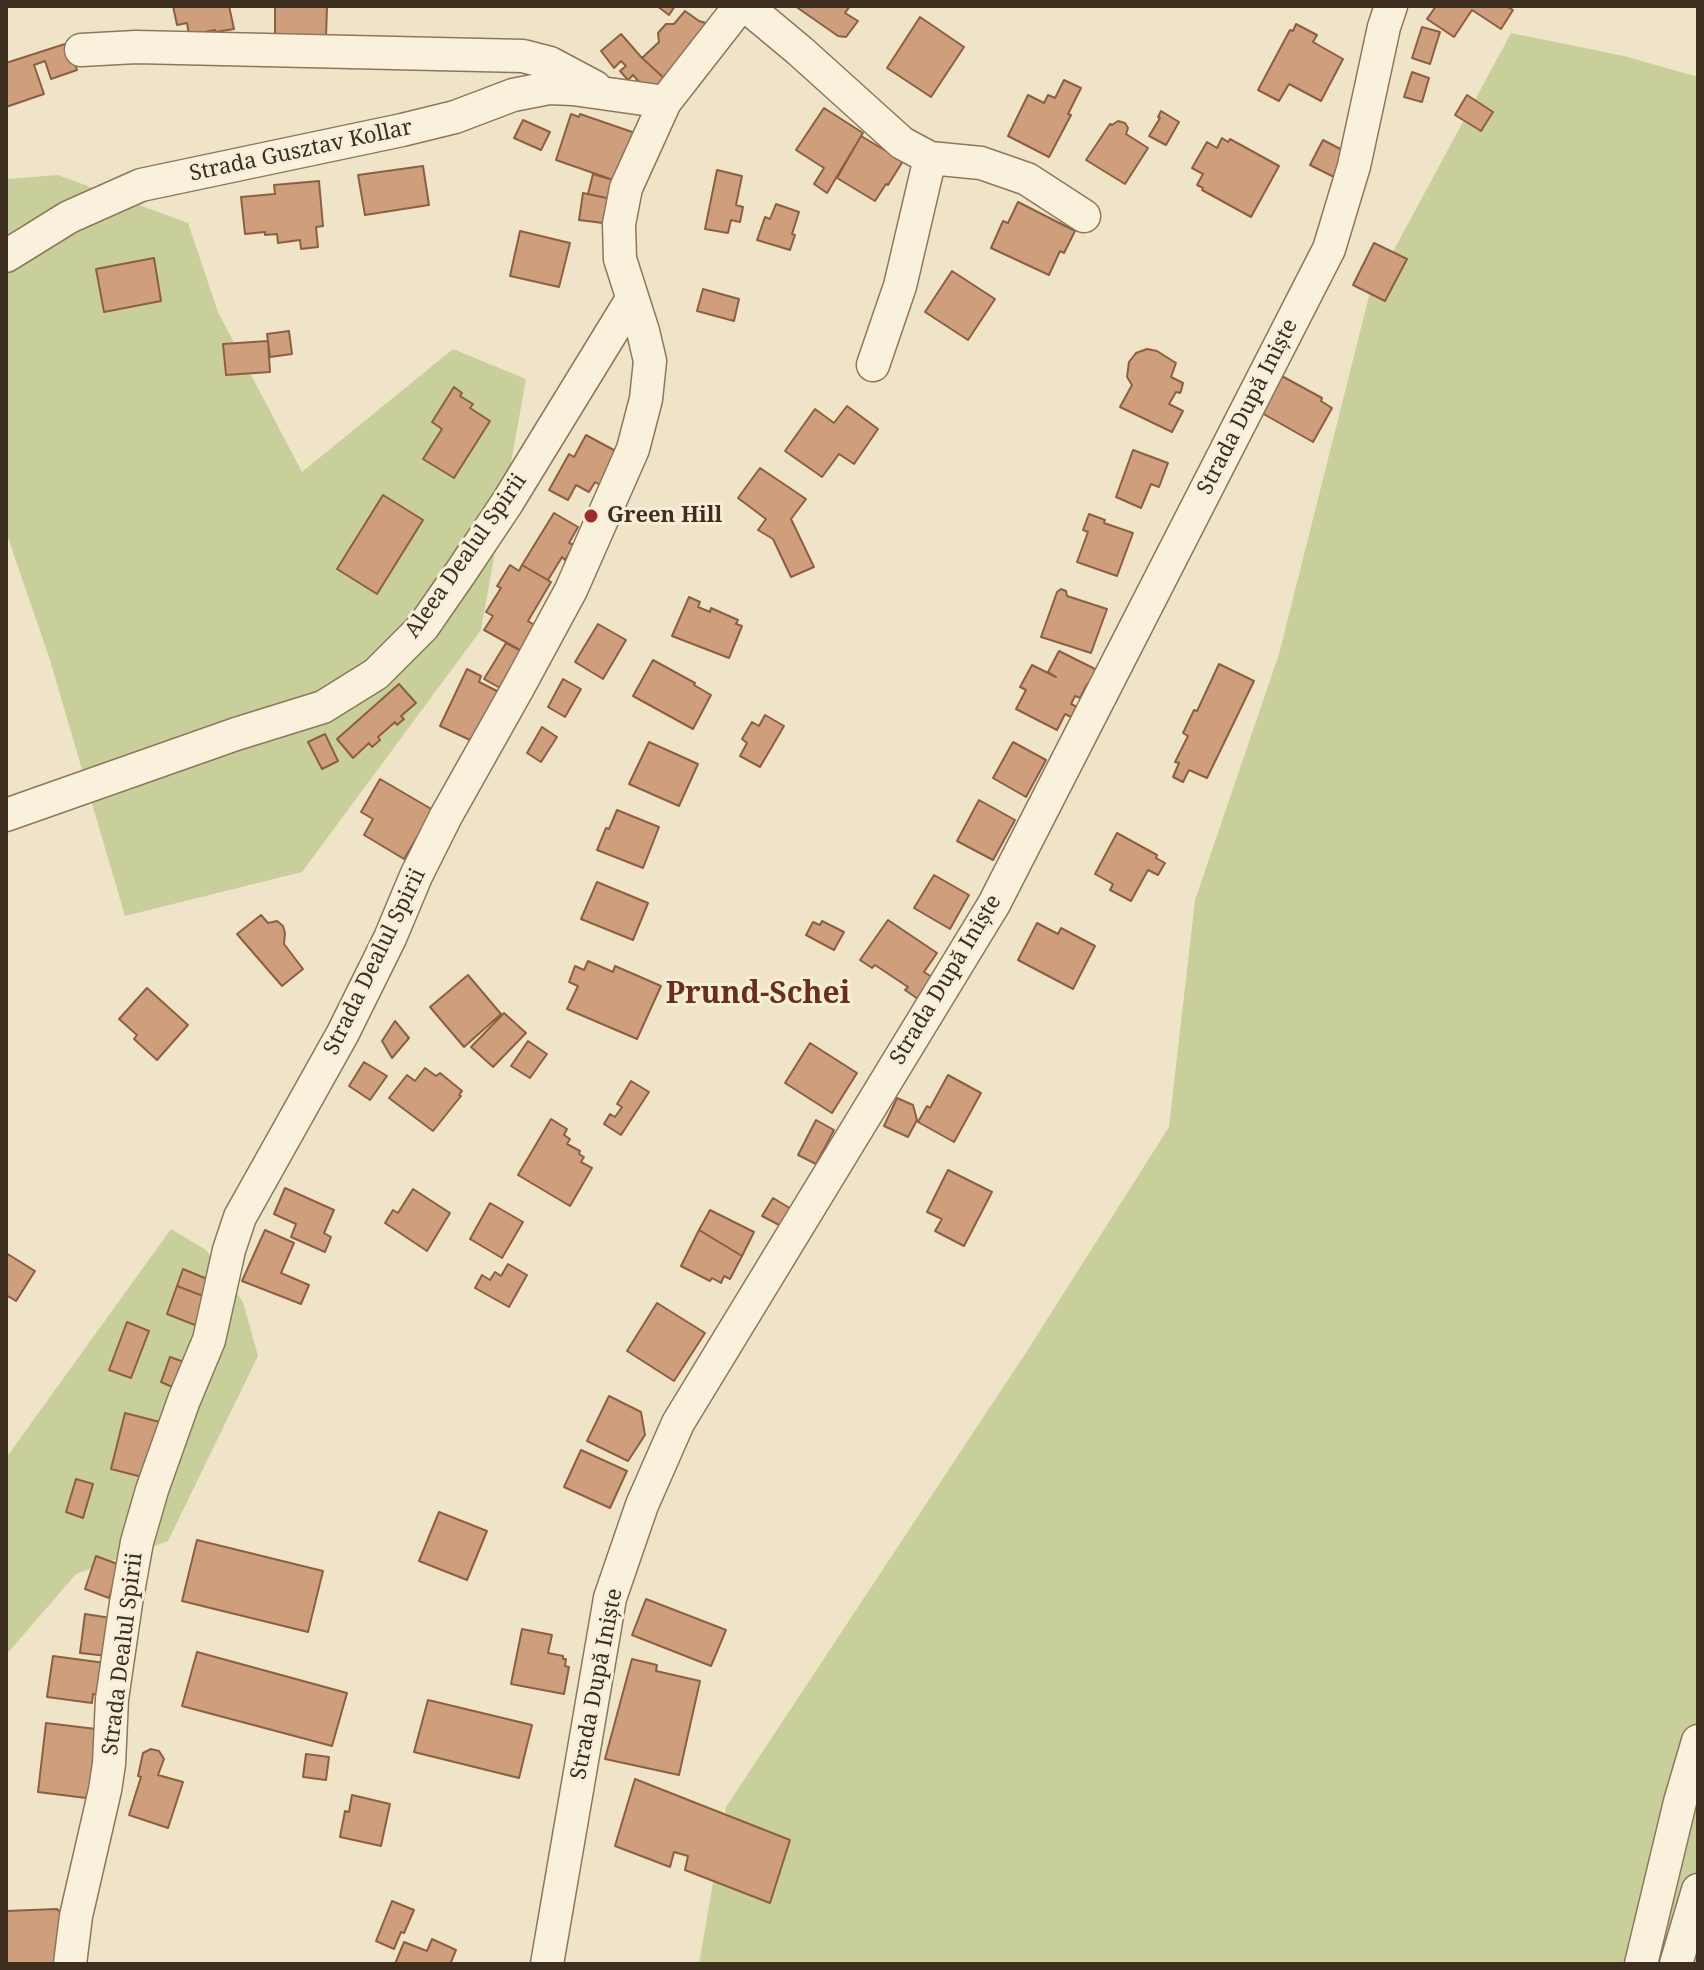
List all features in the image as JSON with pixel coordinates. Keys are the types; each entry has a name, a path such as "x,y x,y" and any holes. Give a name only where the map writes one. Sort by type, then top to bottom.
{"street":[{"name":"Strada Dealul Spirii","path":"70,1964 76,1916 105,1790 112,1699 137,1542 184,1400 209,1340 229,1250 240,1217 343,1033 446,816 571,590 633,449 646,399 650,361 620,259 619,224 626,188 665,102 740,6"},
{"path":"746,6 902,143 930,158 981,163 1027,179 1084,216"},
{"name":"Strada După Iniște","path":"547,1964 610,1598 642,1505 678,1423 994,904 1329,249 1354,166 1391,6"},
{"name":"Strada Gusztav Kollar","path":"81,50 136,47 523,56 550,63 608,94"},
{"name":"Strada Gusztav Kollar","path":"6,256 69,217 141,185 402,130 455,117 513,95 549,88 573,89 665,102"},
{"path":"873,365 900,286 930,158"},
{"name":"Aleea Dealul Spirii","path":"6,815 236,734 323,707 376,674 423,627 461,572 632,299"},
{"path":"1641,1964 1698,1741"},
{"path":"1676,1964 1698,1890"}],"green space":[{"path":"1511,33 1624,56 1698,77 1698,1964 699,1964 726,1807 1027,1351 1169,1127 1195,900 1279,654 1369,296"},
{"path":"58,175 188,223 218,312 302,472 453,349 526,379 481,630 302,872 125,916 49,657 6,532 6,179"},
{"path":"171,1229 206,1250 243,1302 258,1356 168,1541 76,1574 6,1655 6,1458"}],"building":[{"path":"173,6 229,6 234,29 189,35 187,23 177,25"},
{"path":"275,6 327,6 326,37 275,36"},
{"path":"657,6 675,6 669,15"},
{"path":"795,6 850,6 845,13 858,21 846,37 838,36"},
{"path":"1436,6 1506,6 1513,10 1501,29 1472,10 1454,37 1427,19"},
{"path":"685,11 706,23 665,79 642,58 659,42 658,33 666,24 674,24"},
{"path":"920,17 964,47 931,97 887,68"},
{"path":"1296,24 1317,35 1313,42 1343,59 1321,101 1289,84 1279,101 1258,90"},
{"path":"1422,27 1440,32 1430,64 1412,58"},
{"path":"621,34 665,79 653,90 646,90 633,75 628,80 620,71 626,66 621,61 614,68 601,51"},
{"path":"68,43 77,70 51,79 45,61 34,65 44,94 6,107 6,63"},
{"path":"1412,72 1429,78 1422,102 1404,97"},
{"path":"1064,80 1081,88 1049,157 1008,136 1028,95 1044,103 1048,95 1055,98"},
{"path":"1467,95 1493,112 1481,131 1455,115"},
{"path":"824,108 863,133 827,193 814,184 824,168 796,150"},
{"path":"1161,111 1179,122 1166,145 1149,136"},
{"path":"571,114 579,117 580,114 638,134 619,182 556,160"},
{"path":"523,120 550,132 541,150 514,138"},
{"path":"1118,121 1125,123 1128,128 1126,134 1148,148 1125,184 1086,160 1110,124"},
{"path":"861,136 903,161 875,201 837,178"},
{"path":"1222,138 1228,142 1230,139 1279,166 1251,217 1197,185 1203,174 1192,168 1207,142 1217,148"},
{"path":"1323,140 1348,153 1336,178 1310,165"},
{"path":"423,166 429,205 365,215 358,175"},
{"path":"717,170 742,176 736,205 743,207 740,222 731,220 728,233 705,229"},
{"path":"593,174 619,182 616,200 588,194"},
{"path":"319,181 323,226 316,227 318,247 301,249 300,240 278,243 277,234 245,234 241,197 275,194 274,185"},
{"path":"583,193 616,200 611,224 579,220"},
{"path":"1018,202 1075,231 1064,253 1060,251 1049,275 991,248 1003,221 1008,223"},
{"path":"776,204 799,212 790,250 757,240 765,217 770,219"},
{"path":"520,231 570,243 559,287 510,276"},
{"path":"1374,243 1407,259 1385,301 1353,285"},
{"path":"154,258 161,301 104,312 96,269"},
{"path":"952,271 995,299 968,340 925,312"},
{"path":"703,289 739,299 734,321 697,311"},
{"path":"289,331 292,354 270,357 267,334"},
{"path":"268,341 270,372 226,375 223,344"},
{"path":"1147,349 1157,351 1176,363 1171,377 1183,383 1180,393 1176,392 1169,404 1183,411 1172,432 1120,407 1132,385 1127,377 1129,362 1136,353"},
{"path":"1280,375 1322,398 1321,401 1332,408 1313,442 1260,412"},
{"path":"454,387 462,393 460,396 473,404 470,408 490,421 454,478 423,459 442,429 432,422"},
{"path":"847,406 878,429 854,464 839,454 822,477 785,451 815,409 834,423"},
{"path":"586,435 623,455 605,488 595,482 589,492 576,485 568,500 549,490 569,454 574,457"},
{"path":"1133,450 1168,463 1159,487 1151,484 1141,508 1116,497"},
{"path":"760,468 806,499 791,519 814,567 791,577 773,539 758,530 766,519 738,498"},
{"path":"383,495 423,520 377,594 337,569"},
{"path":"554,513 578,527 569,543 574,545 565,560 562,557 548,580 522,565"},
{"path":"1089,514 1133,533 1117,576 1077,562 1088,532 1083,530"},
{"path":"510,565 519,571 522,565 551,582 528,621 539,628 531,656 484,630 493,616 486,612 501,588 497,586"},
{"path":"1061,589 1066,591 1067,596 1107,609 1091,653 1041,637 1057,592"},
{"path":"689,597 700,602 698,607 710,612 711,608 738,620 736,624 742,626 729,658 672,636"},
{"path":"598,624 626,640 603,679 575,662"},
{"path":"506,643 531,656 509,693 484,679"},
{"path":"1059,651 1107,675 1100,690 1087,684 1080,698 1075,696 1071,704 1077,707 1071,717 1065,714 1057,730 1016,709 1026,690 1020,687 1032,665 1056,677 1048,672"},
{"path":"653,660 711,695 693,729 633,696"},
{"path":"1219,664 1254,681 1207,778 1189,770 1183,782 1173,777 1179,763 1175,762 1188,736 1183,733"},
{"path":"467,669 481,676 479,682 503,694 485,747 440,726"},
{"path":"563,679 581,689 565,717 548,707"},
{"path":"399,684 416,703 401,716 404,719 397,725 395,722 378,737 380,740 372,747 369,743 353,758 337,739"},
{"path":"765,715 784,726 760,767 740,756 747,743 742,739 752,722 759,726"},
{"path":"542,727 557,737 541,762 527,753"},
{"path":"325,734 338,761 322,769 308,742"},
{"path":"649,742 698,764 679,806 629,784"},
{"path":"1013,742 1046,760 1026,797 993,778"},
{"path":"380,779 433,810 404,859 364,835 373,819 361,812"},
{"path":"979,800 1015,820 993,860 957,841"},
{"path":"617,810 659,827 643,868 597,850"},
{"path":"1117,833 1157,855 1156,858 1165,863 1158,875 1148,870 1131,901 1110,890 1113,884 1095,874"},
{"path":"934,875 969,895 950,929 914,908"},
{"path":"597,882 648,903 633,940 581,919"},
{"path":"261,915 268,923 277,921 283,926 284,944 303,969 282,986 237,934"},
{"path":"888,920 937,953 924,972 932,977 918,999 905,990 908,987 875,965 872,968 860,960"},
{"path":"822,921 844,932 834,950 806,935 813,922 820,925"},
{"path":"1037,923 1058,934 1061,928 1095,946 1073,989 1018,960"},
{"path":"588,961 613,972 615,966 661,986 637,1039 567,1009 578,986 569,982 575,966 584,970"},
{"path":"468,975 501,1014 464,1047 430,1007"},
{"path":"147,988 188,1025 157,1060 134,1039 137,1035 119,1019"},
{"path":"504,1013 526,1033 493,1067 471,1047"},
{"path":"395,1021 409,1038 392,1058 382,1041"},
{"path":"528,1041 547,1054 530,1078 511,1066"},
{"path":"810,1043 857,1073 832,1113 785,1083"},
{"path":"364,1062 387,1076 370,1100 349,1086"},
{"path":"425,1068 436,1076 440,1073 462,1091 433,1131 389,1098 407,1075 415,1081"},
{"path":"948,1075 981,1093 954,1142 918,1122 927,1106 930,1108"},
{"path":"631,1081 649,1092 621,1135 604,1124 610,1114 615,1117 622,1107 617,1104"},
{"path":"897,1098 913,1105 917,1120 908,1137 884,1126"},
{"path":"551,1119 567,1129 564,1135 570,1139 567,1144 580,1151 579,1154 584,1157 581,1162 592,1168 570,1206 518,1175"},
{"path":"816,1120 834,1130 816,1164 798,1155"},
{"path":"948,1170 992,1192 964,1246 935,1231 942,1219 927,1212"},
{"path":"285,1188 334,1210 324,1233 331,1237 325,1252 291,1237 296,1224 274,1214"},
{"path":"413,1189 450,1213 427,1251 385,1223 393,1210 398,1213"},
{"path":"773,1198 793,1210 783,1227 762,1216"},
{"path":"490,1203 523,1222 502,1258 470,1239"},
{"path":"710,1210 754,1232 742,1256 699,1230"},
{"path":"265,1230 294,1243 281,1273 309,1285 301,1304 242,1281"},
{"path":"699,1230 742,1256 730,1279 724,1276 721,1283 712,1278 710,1281 681,1266"},
{"path":"6,1253 35,1271 16,1301 6,1295"},
{"path":"508,1264 527,1275 509,1307 475,1288 482,1275 490,1280 495,1272 501,1276"},
{"path":"183,1269 217,1283 211,1299 177,1286"},
{"path":"177,1286 211,1299 200,1327 167,1314"},
{"path":"657,1303 705,1333 674,1381 627,1351"},
{"path":"127,1322 149,1331 131,1378 109,1370"},
{"path":"170,1357 187,1363 177,1389 161,1382"},
{"path":"609,1396 641,1412 645,1435 628,1461 587,1441"},
{"path":"125,1413 160,1422 146,1478 111,1469"},
{"path":"581,1450 627,1471 610,1508 564,1487"},
{"path":"76,1479 93,1484 83,1518 66,1512"},
{"path":"439,1512 487,1531 467,1580 419,1561"},
{"path":"197,1540 323,1571 308,1632 182,1601"},
{"path":"96,1556 120,1565 109,1598 85,1589"},
{"path":"646,1599 726,1630 711,1666 632,1635"},
{"path":"85,1614 111,1618 108,1656 80,1653"},
{"path":"522,1629 552,1635 548,1653 563,1656 565,1666 569,1667 564,1694 511,1684"},
{"path":"197,1652 347,1693 332,1746 182,1706"},
{"path":"53,1656 105,1663 100,1695 93,1694 92,1703 47,1697"},
{"path":"632,1659 657,1665 656,1671 700,1681 679,1775 605,1759"},
{"path":"428,1700 532,1725 519,1778 414,1752"},
{"path":"46,1723 96,1729 92,1795 87,1794 86,1798 38,1792"},
{"path":"151,1749 159,1751 164,1759 158,1775 183,1782 168,1828 129,1815 141,1777 138,1776 143,1753"},
{"path":"306,1754 329,1757 326,1780 303,1777"},
{"path":"635,1779 790,1840 770,1903 685,1870 688,1856 674,1852 670,1867 615,1846"},
{"path":"352,1795 390,1804 381,1846 340,1837"},
{"path":"392,1901 414,1910 394,1949 376,1941"},
{"path":"57,1909 65,1917 67,1964 7,1964 6,1911"},
{"path":"432,1939 456,1950 451,1962 454,1964 395,1964 404,1942 427,1951"}],"place":[{"name":"Green Hill","path":"591,516"}],"district":[{"name":"Prund-Schei","path":"758,994"}]}
